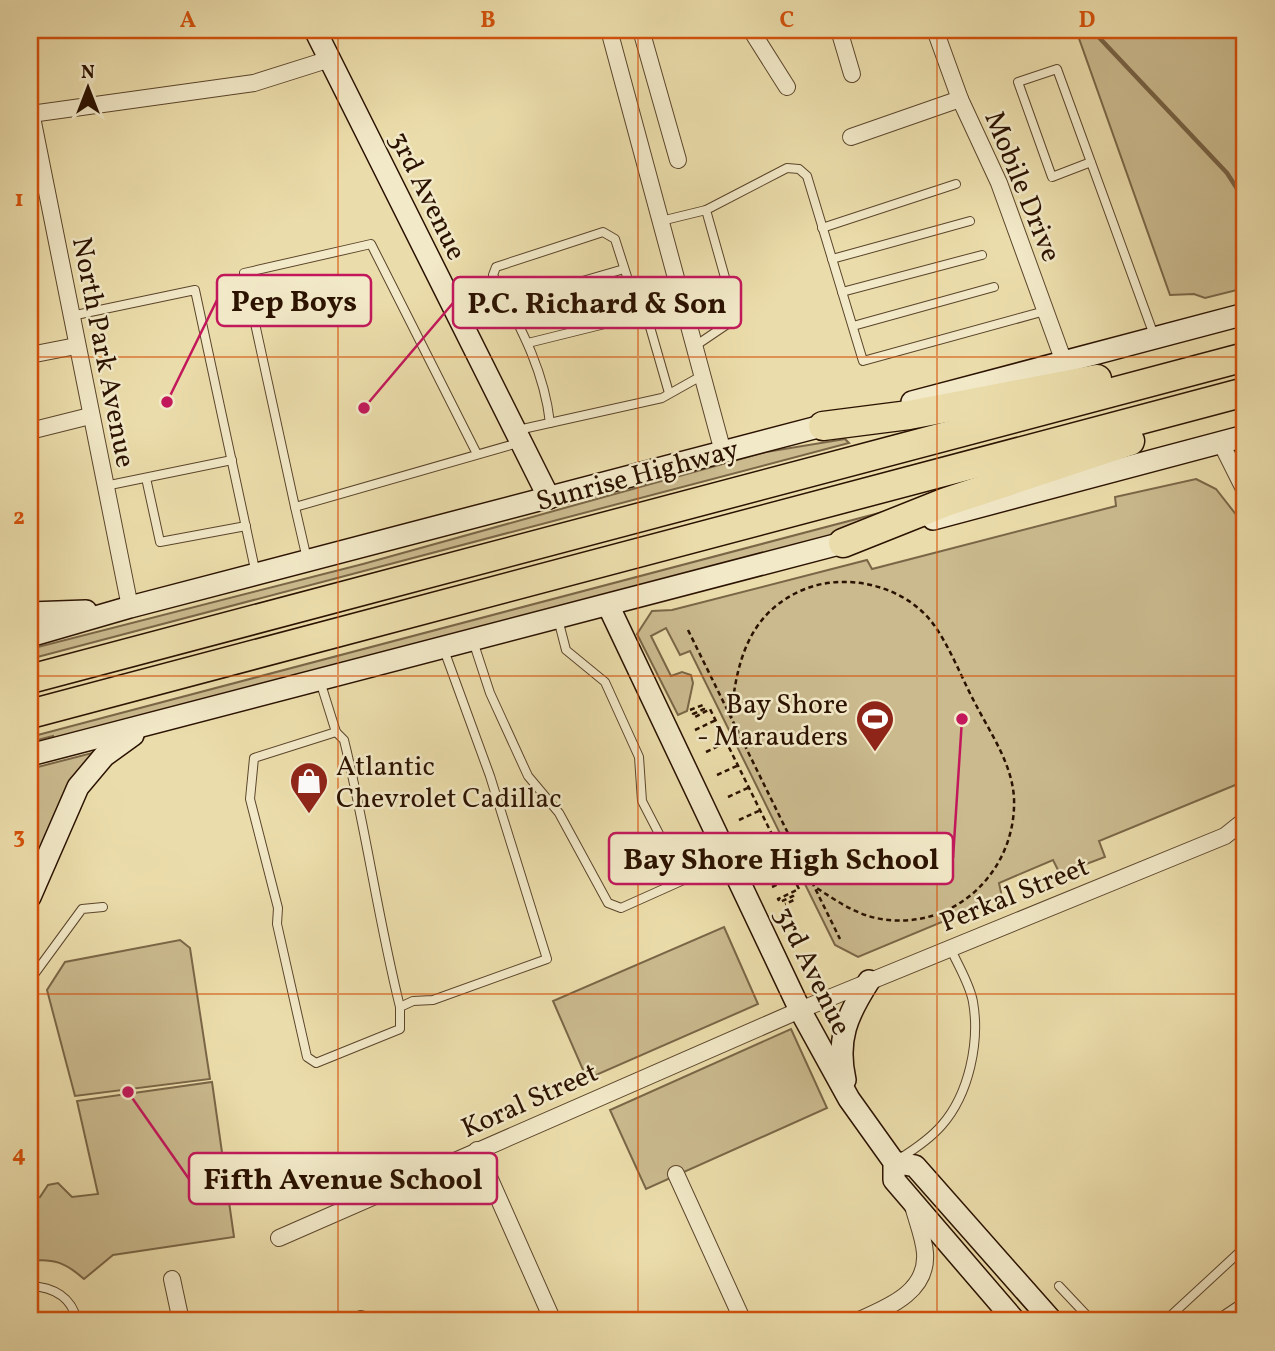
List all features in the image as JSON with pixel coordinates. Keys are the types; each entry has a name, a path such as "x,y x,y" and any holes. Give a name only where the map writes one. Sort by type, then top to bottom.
{"highway":[{"path":"823,426 908,415 1112,375 1245,357"},
{"name":"Sunrise Highway","path":"30,679 1245,357"},
{"path":"30,714 1245,392"},
{"path":"843,543 946,502 1184,426 1245,400"}],"main road":[{"name":"3rd Avenue","path":"315,30 549,498"},
{"name":"Sunrise Highway","path":"30,636 130,607 1245,314"},
{"path":"30,755 558,619 1245,436"},
{"name":"3rd Avenue","path":"608,605 800,1010 849,1100 894,1162 894,1180 913,1206 1015,1321"},
{"path":"30,613 130,607"},
{"path":"30,897 64,815 86,775 104,756 144,727"},
{"path":"849,1100 840,1059 841,1036 848,1016 869,981"},
{"name":"3rd Avenue","path":"894,1162 915,1166 1042,1318"}],"street":[{"path":"610,30 723,452"},
{"path":"751,30 787,87"},
{"path":"839,30 852,74"},
{"name":"Mobile Drive","path":"935,30 960,99 999,183 1064,362"},
{"path":"644,31 678,160"},
{"path":"31,111 254,83 330,60"},
{"path":"851,137 960,99"},
{"name":"North Park Avenue","path":"31,111 37,180 70,316 130,607"},
{"path":"30,355 76,346"},
{"path":"30,431 90,416"},
{"path":"1221,443 1245,491"},
{"name":"Perkal Street","path":"800,1010 1225,836 1245,820"},
{"name":"Koral Street","path":"279,1238 800,1010"},
{"path":"477,1150 553,1321"},
{"path":"676,1174 743,1321"},
{"path":"857,1321 904,1299 918,1280 926,1255 913,1206"},
{"path":"172,1279 181,1321"}],"lane":[{"path":"1091,162 1052,177 1018,82 1057,69 1091,162 1155,338"},
{"path":"661,221 706,210 787,168 799,169 807,176 863,361 1045,311"},
{"path":"822,228 956,184"},
{"path":"695,346 729,323 735,313 706,210"},
{"path":"832,260 970,221"},
{"path":"550,423 547,397 528,343 493,275 496,267 603,232 615,239 641,315 650,327 669,393"},
{"path":"307,561 244,273 372,244 477,454"},
{"path":"842,292 982,256"},
{"path":"508,303 624,269"},
{"path":"853,326 994,287"},
{"path":"70,316 195,290 256,574"},
{"path":"528,343 641,315"},
{"path":"295,507 477,454 550,423 566,422 662,398 703,375"},
{"path":"105,486 232,460"},
{"path":"146,478 160,542 246,526"},
{"path":"558,619 566,650 605,682 639,757 642,801 683,880"},
{"path":"472,641 490,693 528,776 559,813 608,903 621,908 729,859"},
{"path":"400,1007 433,1000 547,959 494,789 443,649"},
{"path":"320,681 336,732 344,740 364,821 382,936 400,1007 400,1029 316,1063 307,1057 277,924 278,908 252,808 251,780 254,758 336,732"},
{"path":"30,980 82,909 103,907"},
{"path":"894,1162 924,1143 943,1124 966,1081 976,1039 973,1000 950,947"},
{"path":"1165,1321 1245,1247"},
{"path":"30,1286 51,1288 66,1298 77,1321"},
{"path":"1059,1286 1092,1321"},
{"path":"1215,1321 1245,1301"},
{"path":"30,1307 40,1321"}],"path":[{"path":"731,718 741,656 750,635 772,608 796,593 820,584 844,581 866,584 904,599 935,627 1007,764 1014,807 1006,846 984,883 960,904 926,918 891,921 859,913 815,887"},
{"path":"688,630 840,939"},
{"path":"690,710 703,705 704,709 693,714 695,717 710,709 772,832 799,889 778,899 780,902 793,896 794,900 785,904"},
{"path":"695,730 716,720"},
{"path":"706,752 727,742"},
{"path":"717,775 739,765"},
{"path":"728,797 750,788"},
{"path":"739,820 761,810"},
{"path":"750,842 772,832"},
{"path":"761,865 783,855"},
{"path":"772,887 794,877"}],"shaded area":[{"path":"1076,30 1245,30 1245,288 1205,298 1194,294 1170,295"},
{"path":"845,439 849,443 30,659 30,649 363,564 766,452"},
{"path":"1196,479 1216,489 1245,526 1245,781 1099,841 1105,857 1060,874 1053,860 999,883 1002,897 858,957 835,945 690,651 680,655 666,628 651,636 671,676 682,672 691,675 693,683 687,711 678,715 637,634 652,611 672,610 867,560 872,569 1116,506 1115,497"},
{"path":"898,508 841,534 55,742 53,736 30,742 30,737"},
{"path":"96,752 30,875 30,769"},
{"path":"724,927 758,1004 587,1079 553,1001"},
{"path":"180,940 190,948 210,1079 75,1096 47,990 65,962"},
{"path":"791,1029 827,1108 646,1189 610,1110"},
{"path":"212,1082 234,1237 113,1255 84,1279 59,1263 30,1261 30,1198 40,1197 48,1185 58,1183 72,1197 98,1194 77,1101"}],"waterway":[{"path":"1092,30 1227,173 1245,201"}],"place":[{"name":"Pep Boys","path":"167,402"},
{"name":"P.C. Richard & Son","path":"364,408"},
{"name":"Bay Shore High School","path":"962,719"},
{"name":"Bay Shore - Marauders","path":"875,753"},
{"name":"Atlantic Chevrolet Cadillac","path":"309,815"},
{"name":"Fifth Avenue School","path":"128,1092"}]}
